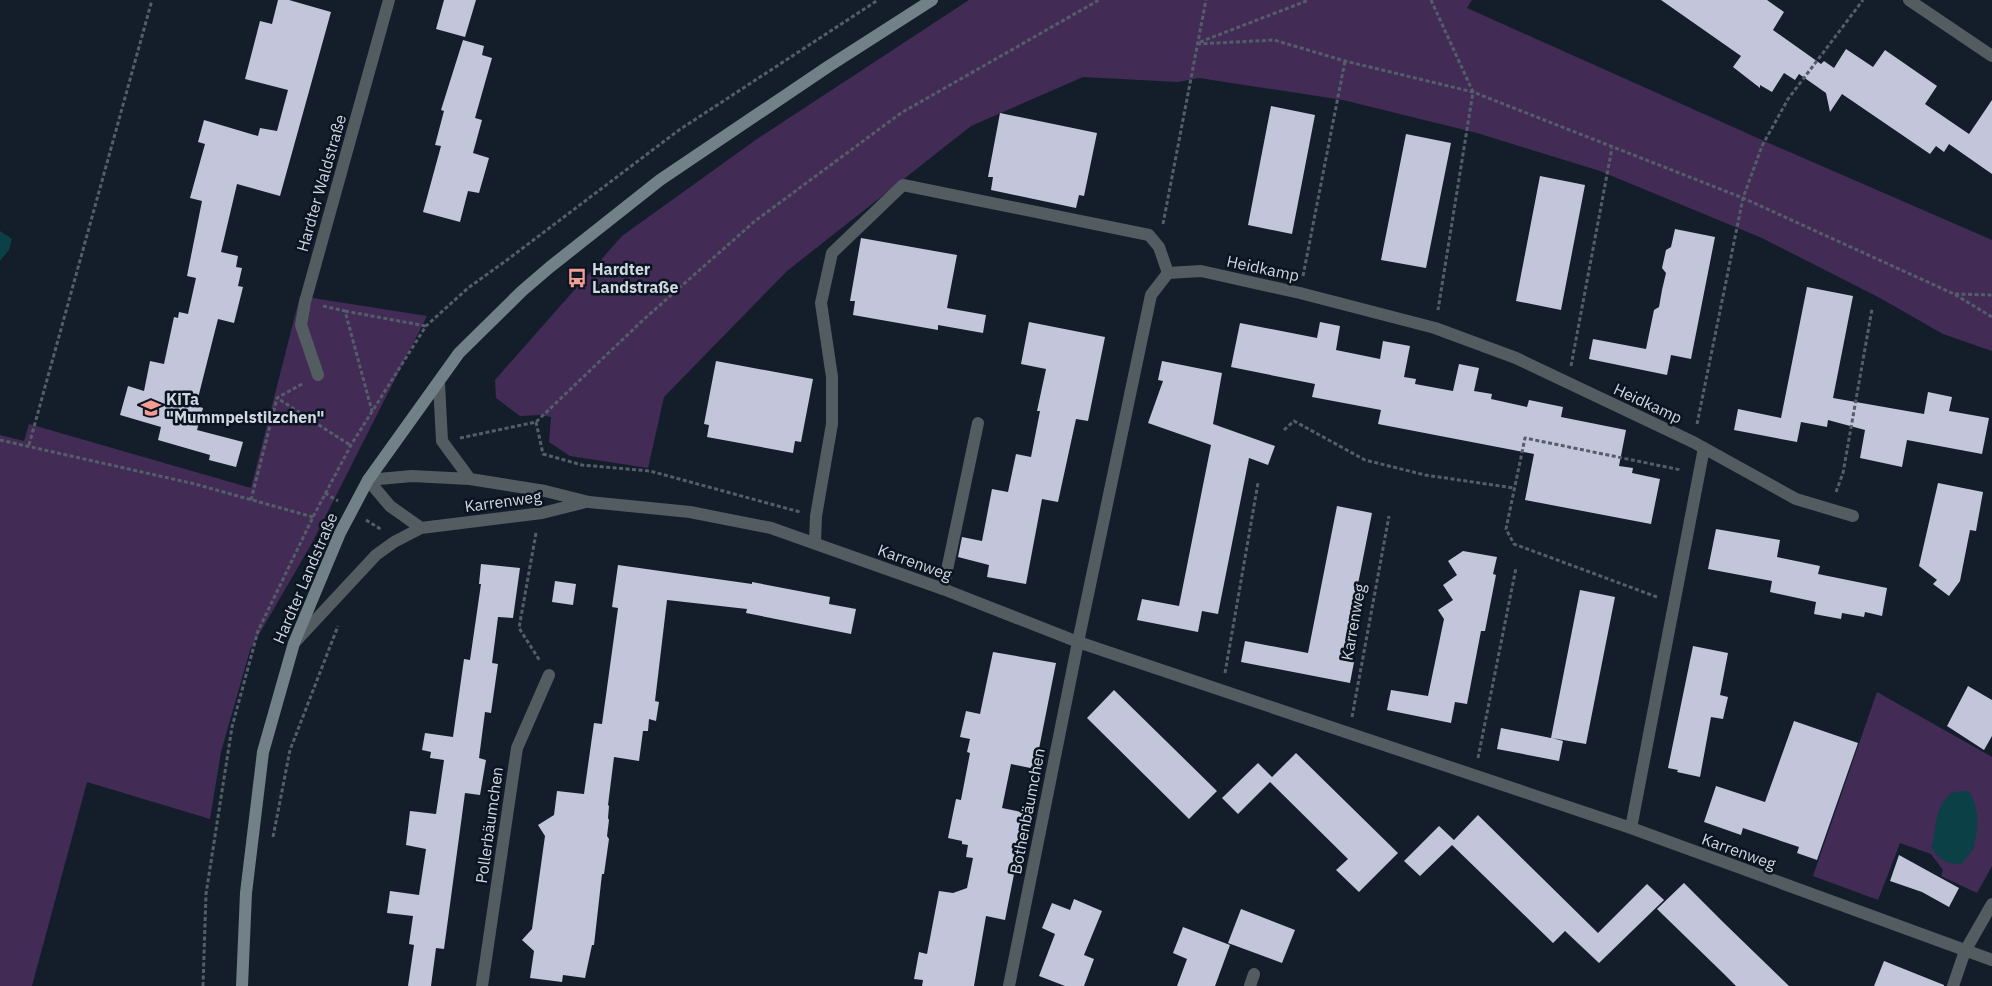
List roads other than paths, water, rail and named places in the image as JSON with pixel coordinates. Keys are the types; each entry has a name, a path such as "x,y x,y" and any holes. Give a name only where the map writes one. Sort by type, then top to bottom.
{"main road":[{"name":"Hardter Landstraße","path":"242,986 246,893 263,752 294,643 351,510 368,480 460,353 522,291 660,180 829,66 932,0"}],"street":[{"name":"Hardter Waldstraße","path":"318,375 301,325 305,302 389,0"},
{"path":"1908,0 1992,56"},
{"path":"815,542 816,516 832,424 832,376 822,303 832,253 903,185 1149,235 1159,247 1168,273 1152,295 1078,642"},
{"name":"Heidkamp","path":"1168,273 1201,271 1300,293 1435,328 1516,358 1698,445 1796,499 1852,516"},
{"name":"Karrenweg","path":"439,383 442,441 470,479"},
{"path":"942,589 978,423"},
{"path":"1631,828 1699,474 1698,445"},
{"name":"Karrenweg","path":"368,480 412,476 470,479 545,491 588,502 690,512 770,528 815,542 942,589 1078,642 1631,828 1992,960"},
{"path":"368,480 390,506 420,528"},
{"name":"Karrenweg","path":"294,643 376,555 394,542 420,528 542,513 588,502"},
{"name":"Bothenbäumchen","path":"1009,986 1078,642"},
{"name":"Pollerbäumchen","path":"482,986 517,748 549,674"},
{"path":"1953,986 1965,951 1992,904"}],"place":[{"name":"Hardter Landstraße","path":"577,278"},
{"name":"KiTa \"Mummpelstilzchen\"","path":"151,408"}]}
